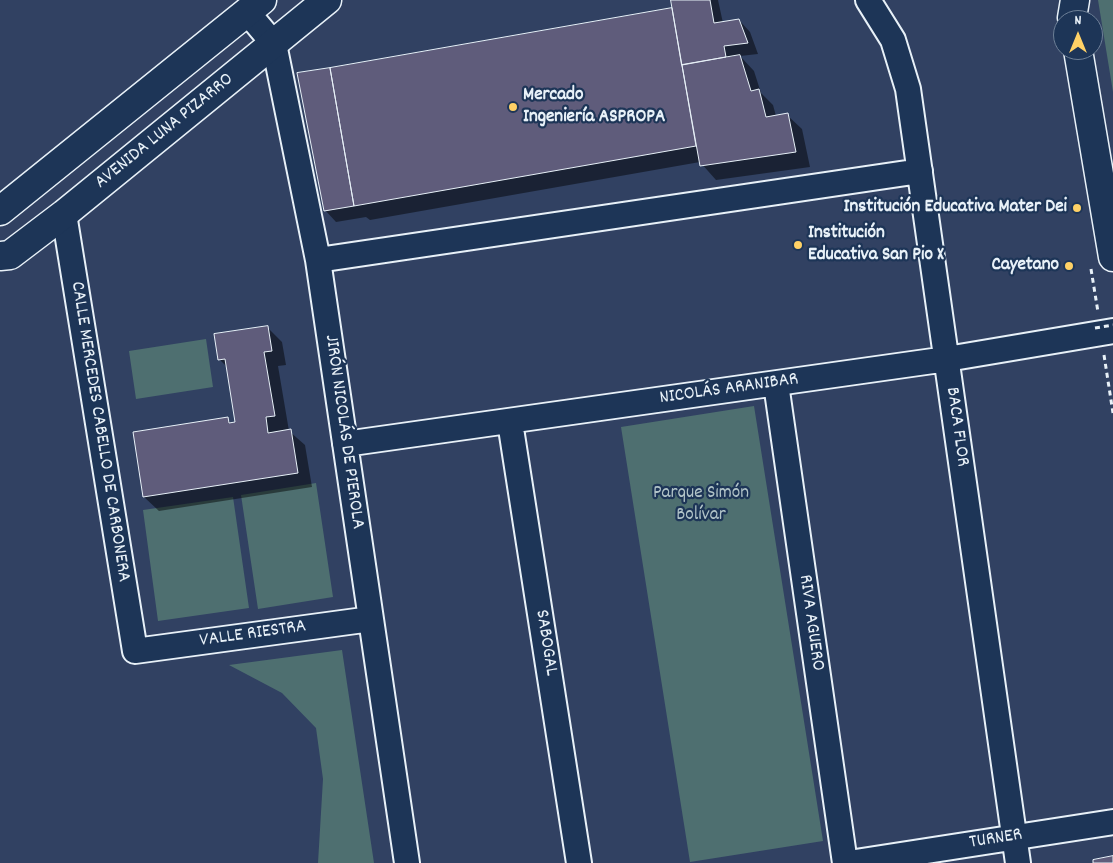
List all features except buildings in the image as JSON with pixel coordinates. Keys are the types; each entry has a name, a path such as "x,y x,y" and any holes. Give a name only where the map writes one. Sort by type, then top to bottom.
{"street":[{"name":"AVENIDA LUNA PIZARRO","path":"0,256 10,255 64,214 326,0"},
{"name":"BACA FLOR","path":"868,0 893,40 908,89 1018,863"},
{"name":"JIRÓN NICOLÁS DE PIEROLA","path":"255,6 274,44 318,260 407,863"},
{"path":"0,211 255,6"},
{"path":"1080,60 1113,257"},
{"path":"318,260 920,171"},
{"name":"CALLE MERCEDES CABELLO DE CARBONERA","path":"64,214 135,651"},
{"name":"NICOLÁS ARANIBAR","path":"345,444 776,384 1104,335"},
{"name":"RIVA AGUERO","path":"776,384 845,863"},
{"name":"SABOGAL","path":"510,422 579,863"},
{"name":"VALLE RIESTRA","path":"135,651 371,619"},
{"name":"TURNER","path":"849,863 1113,822"}],"path":[{"path":"1113,325 1104,335 1113,413"}],"green space":[{"path":"1098,0 1113,0 1113,92 1103,31 1103,10 1100,10"},
{"path":"206,339 213,387 136,399 129,351"},
{"name":"Parque Simón Bolívar","path":"754,406 823,841 690,862 621,427"},
{"path":"316,483 333,597 258,609 241,495"},
{"path":"233,497 249,608 158,621 143,510"},
{"path":"342,650 374,863 318,863 323,779 316,728 282,693 229,665"}],"place":[{"name":"Mercado Ingeniería ASPROPA","path":"513,107"},
{"name":"Institución Educativa Mater Dei","path":"1077,208"},
{"name":"Institución Educativa San Pio X","path":"798,245"},
{"name":"Cayetano","path":"1069,266"}]}
